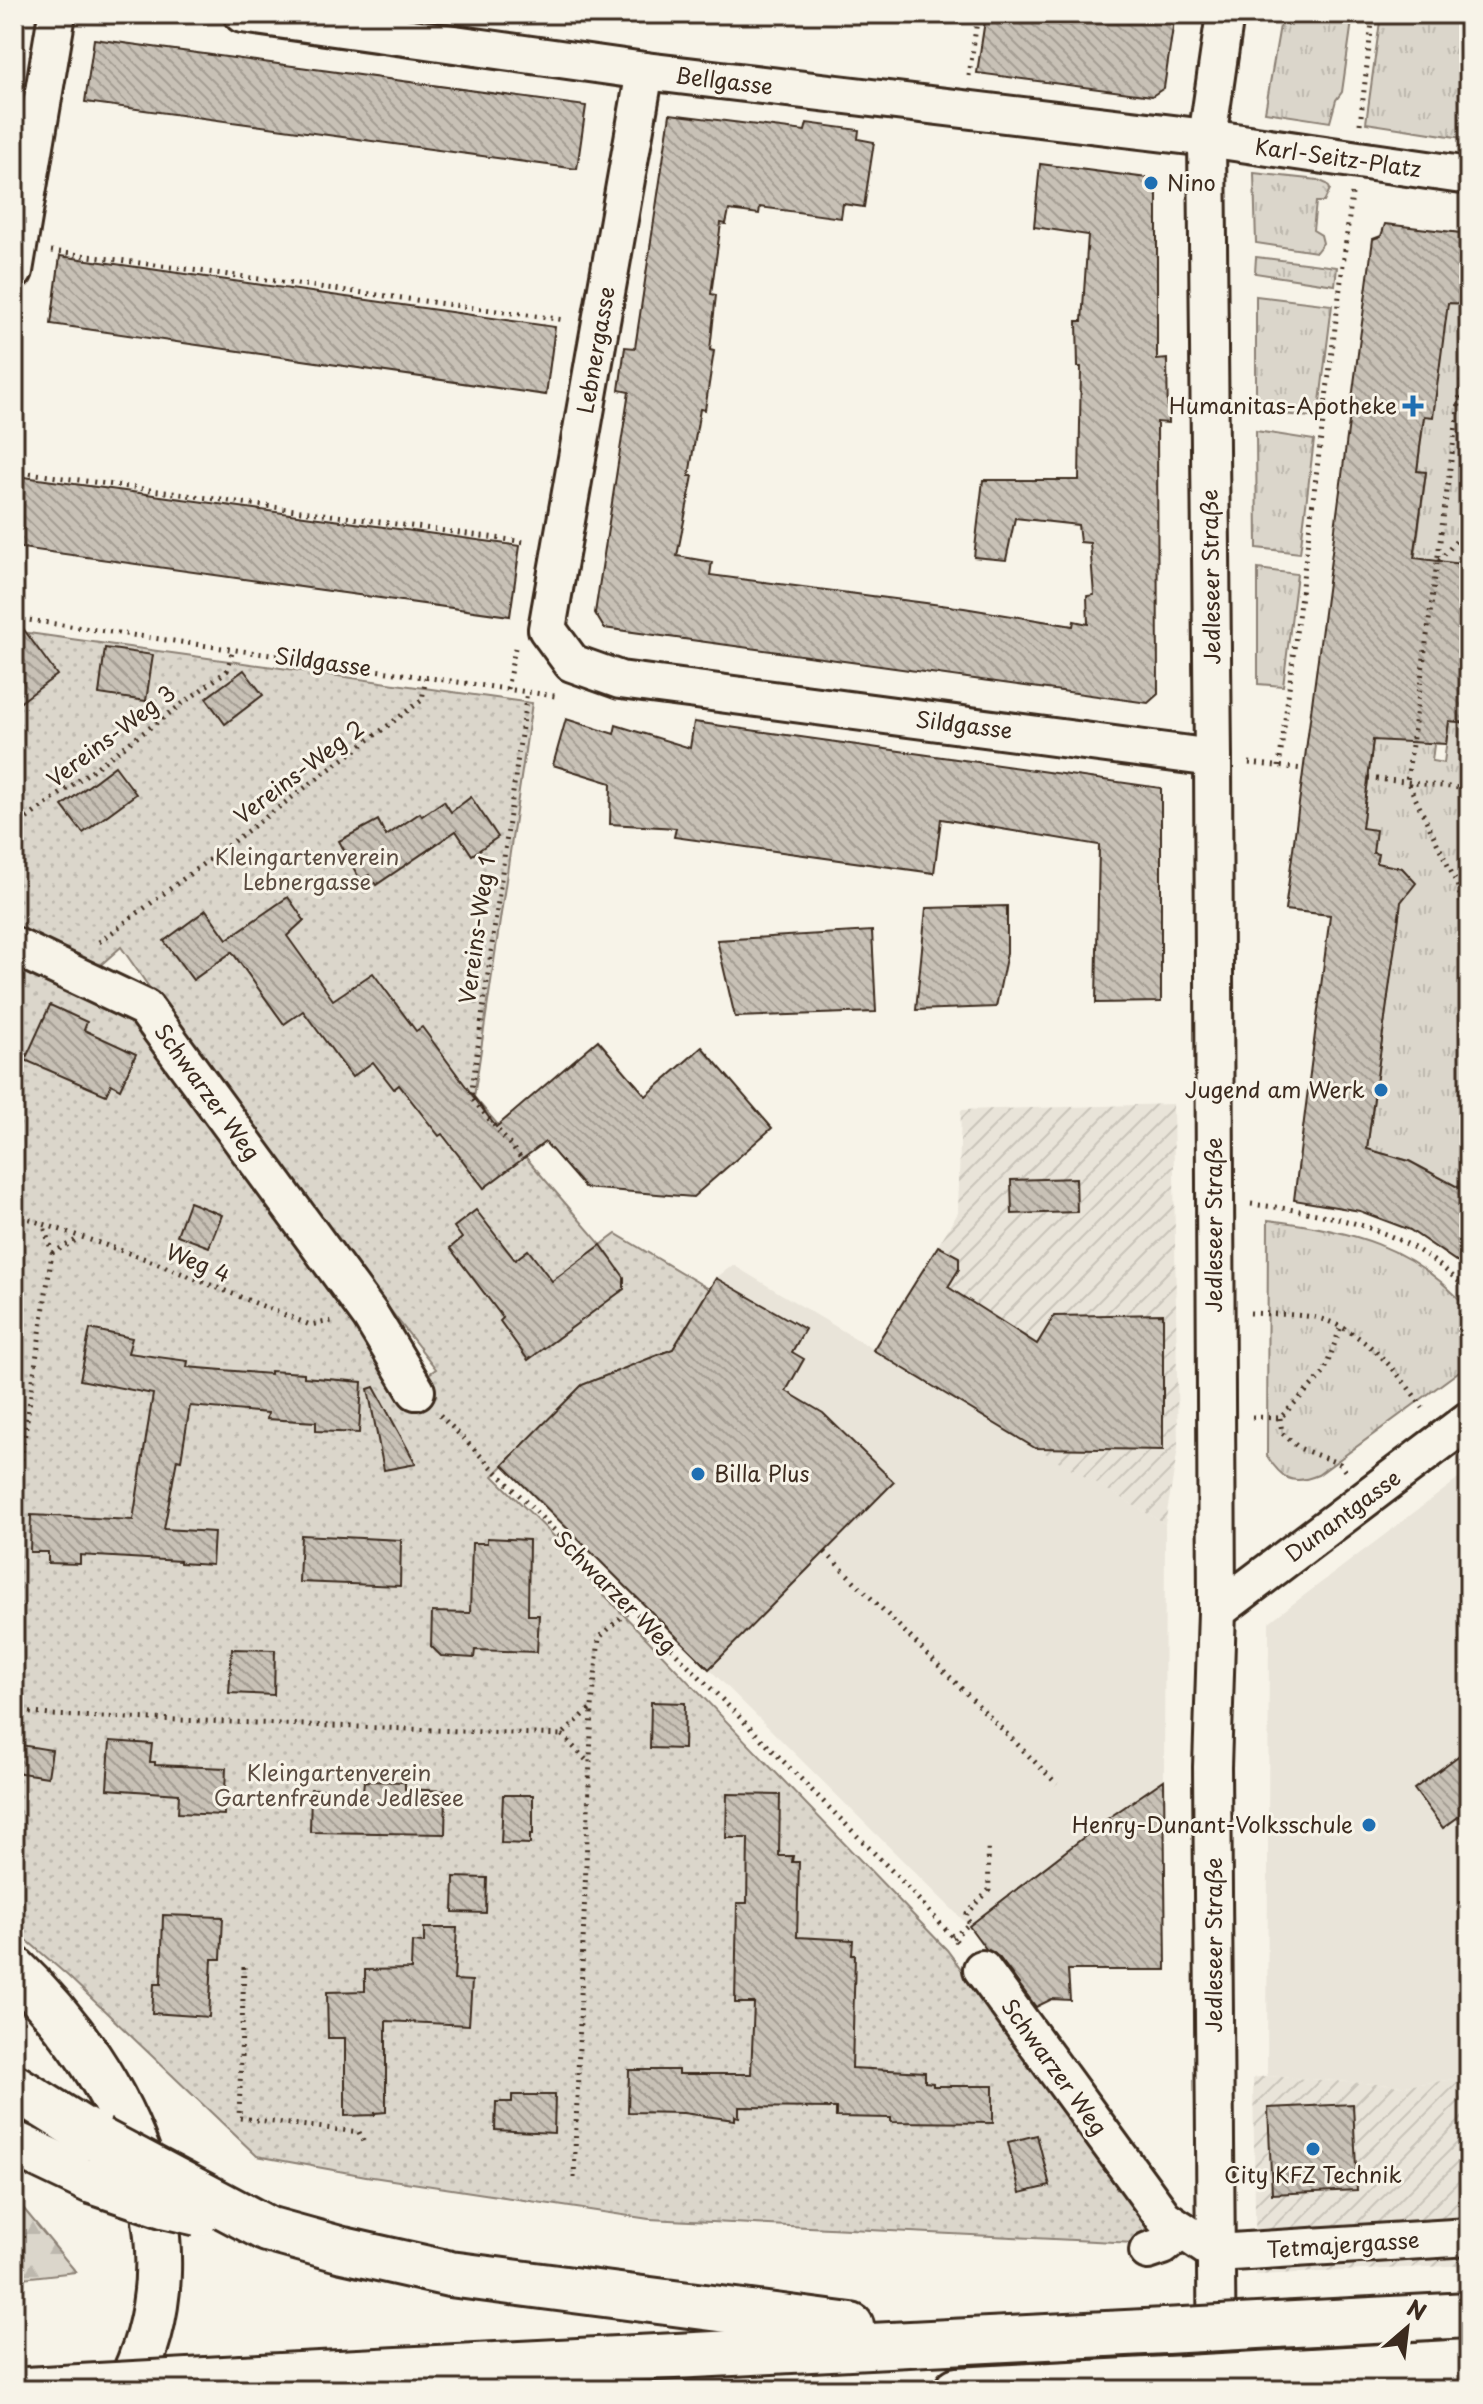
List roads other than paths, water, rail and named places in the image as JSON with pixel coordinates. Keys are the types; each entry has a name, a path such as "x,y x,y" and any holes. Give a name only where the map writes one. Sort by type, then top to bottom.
{"highway":[{"path":"14,1969 69,2027 99,2069 124,2119 146,2175 158,2232 157,2287 149,2334 127,2390"},
{"path":"14,2087 96,2160"},
{"path":"14,2144 96,2160 267,2229 450,2274 963,2340"},
{"path":"26,2390 1469,2315"},
{"path":"957,2390 1469,2362"}],"street":[{"path":"16,258 57,14"},
{"name":"Bellgasse","path":"242,14 645,71 1207,138"},
{"name":"Jedleseer Straße","path":"1217,2390 1212,1767 1217,1611 1207,138 1225,14"},
{"name":"Lebnergasse","path":"547,629 645,71"},
{"name":"Karl-Seitz-Platz","path":"1207,138 1469,176"},
{"name":"Sildgasse","path":"547,629 572,663 620,680 1213,758"},
{"name":"Schwarzer Weg","path":"14,946 145,1008 370,1315 416,1391"},
{"name":"Dunantgasse","path":"1217,1611 1456,1430"},
{"name":"Schwarzer Weg","path":"982,1969 1164,2218 1216,2253"},
{"path":"1148,2251 1163,2246 1182,2230"},
{"name":"Tetmajergasse","path":"1216,2253 1469,2237"}],"place":[{"name":"Nino","path":"1151,183"},
{"name":"Humanitas-Apotheke","path":"1413,406"},
{"name":"Jugend am Werk","path":"1381,1090"},
{"name":"Billa Plus","path":"698,1474"},
{"name":"Henry-Dunant-Volksschule","path":"1369,1825"},
{"name":"City KFZ Technik","path":"1313,2149"}],"park label":[{"name":"Kleingartenverein Lebnergasse","path":"307,870"},
{"name":"Kleingartenverein Gartenfreunde Jedlesee","path":"339,1786"}]}
